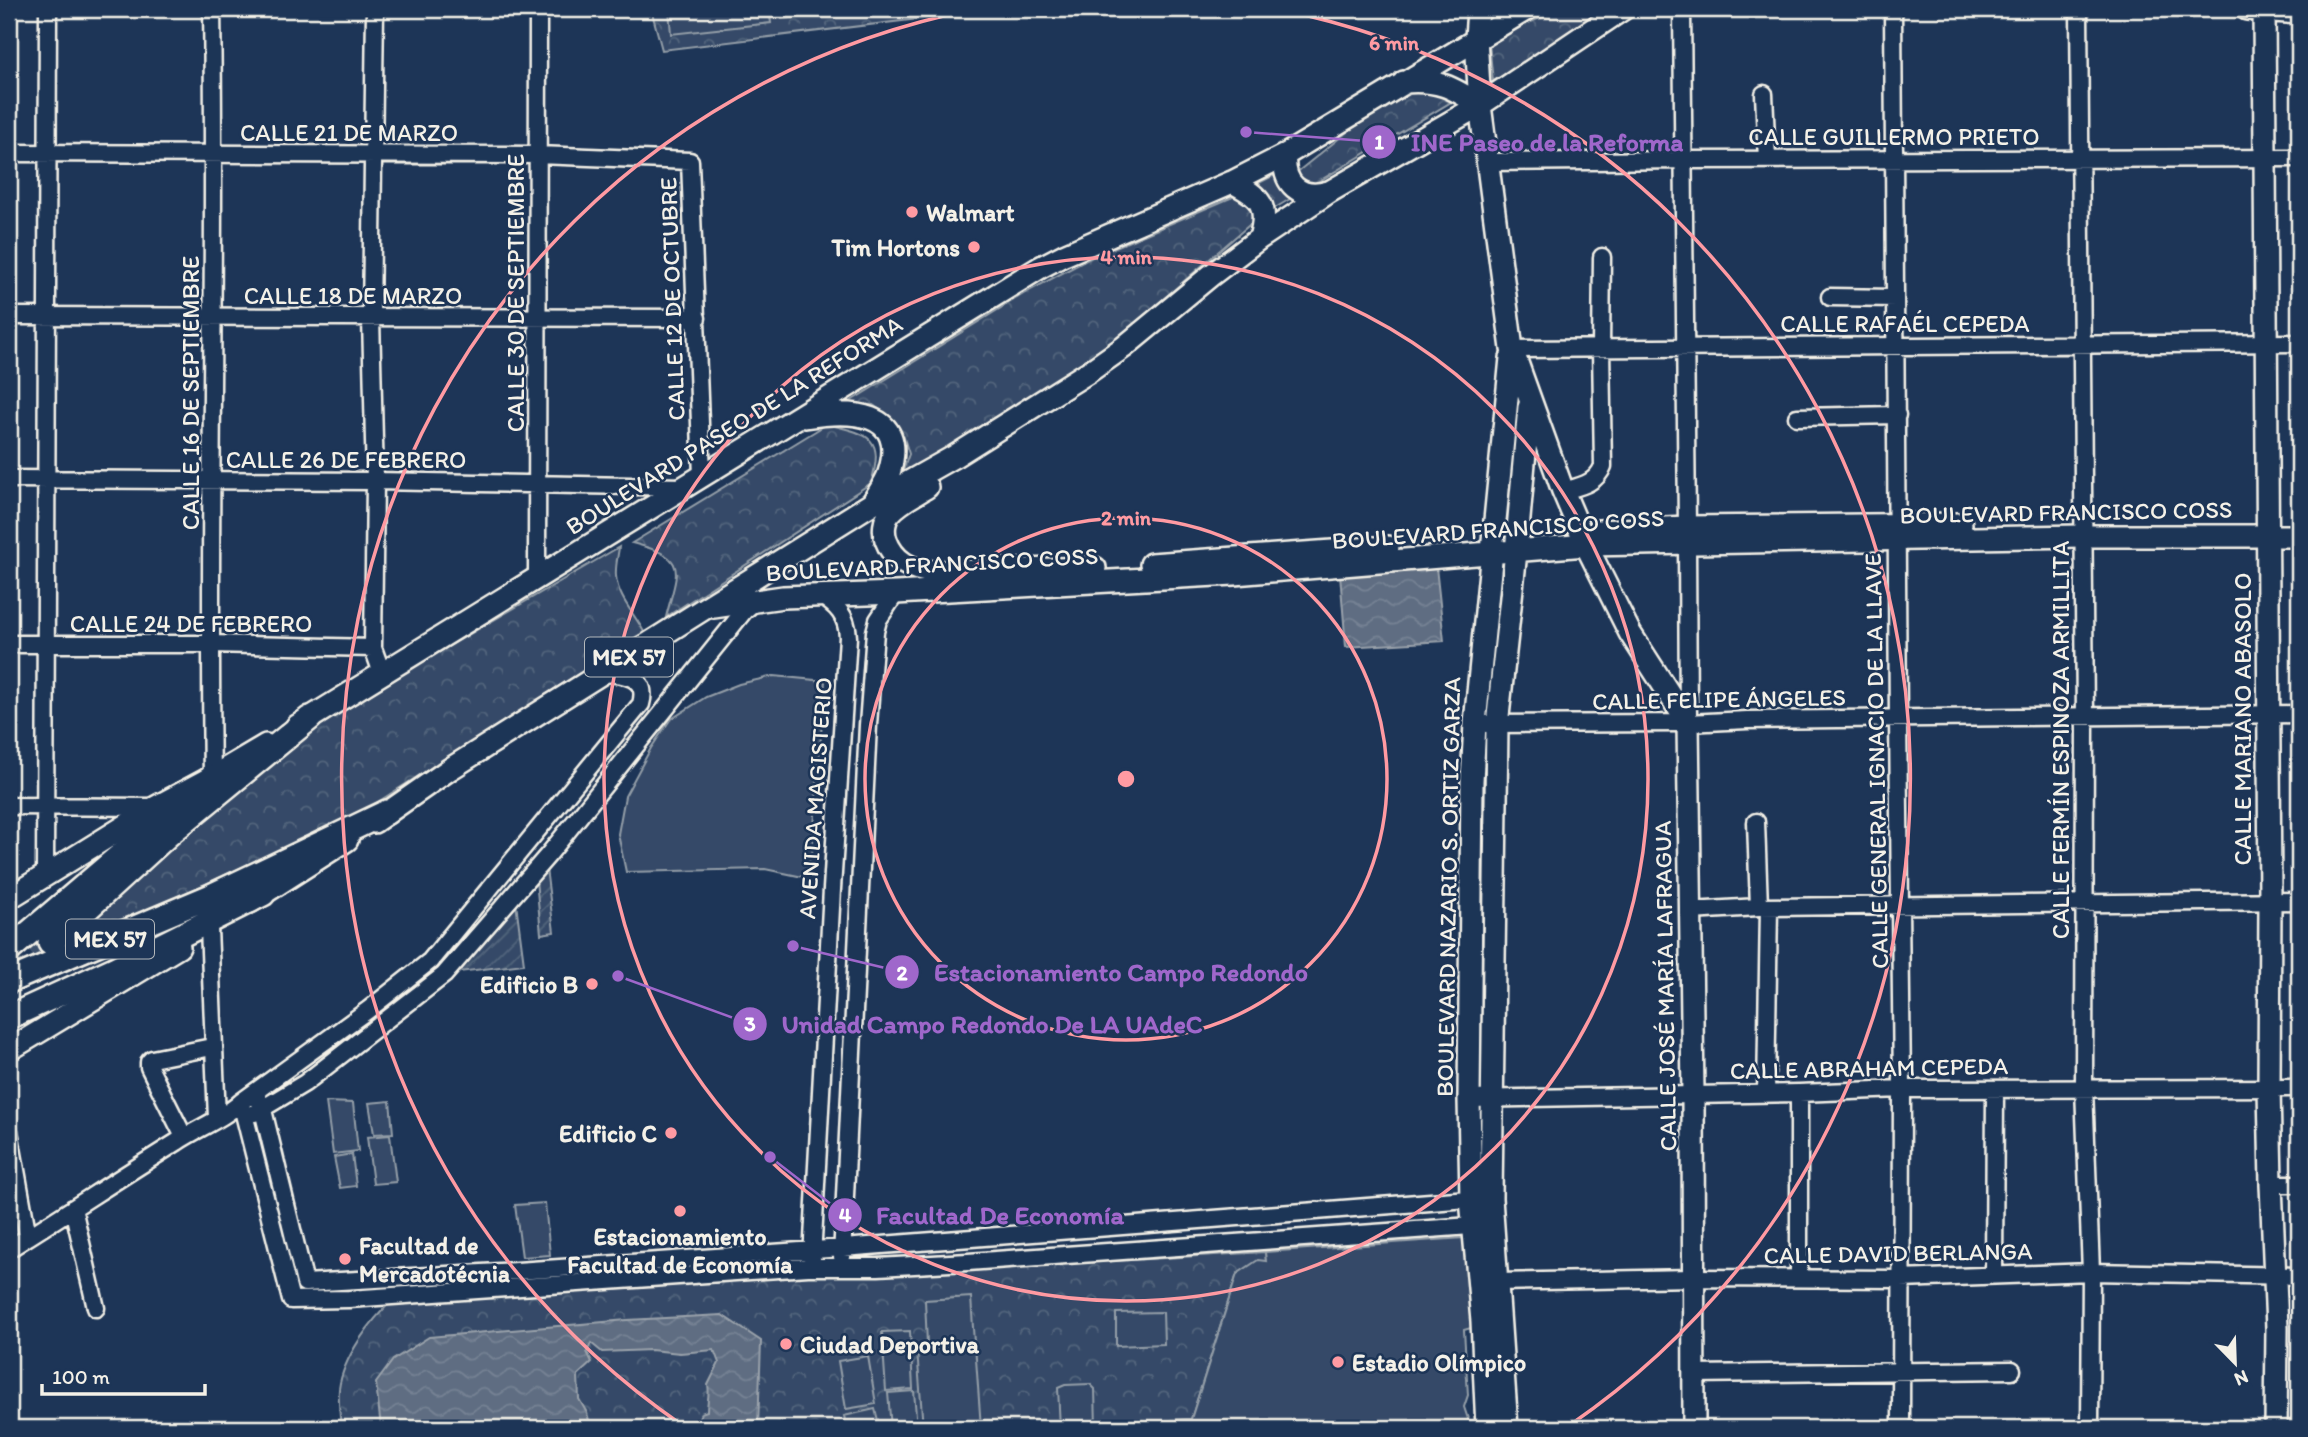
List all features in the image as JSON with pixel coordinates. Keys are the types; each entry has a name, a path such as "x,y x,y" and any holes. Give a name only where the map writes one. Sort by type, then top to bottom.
{"highway":[{"path":"50,943 169,834 310,718"},
{"name":"BOULEVARD PASEO DE LA REFORMA","path":"10,944 212,777"},
{"name":"MEX 57","path":"9,981 211,896 387,812"},
{"path":"9,1017 114,969 263,894"},
{"path":"9,1035 164,955"}],"main road":[{"path":"1478,9 1476,38 1480,105 1512,349 1529,402 1583,539 1630,633 1688,723"},
{"name":"BOULEVARD PASEO DE LA REFORMA","path":"212,777 1041,267 1233,182 1285,155 1527,9"},
{"path":"872,504 955,456 1090,371 1260,238 1329,192 1480,105 1623,9"},
{"path":"2258,9 2299,13"},
{"name":"CALLE MARIANO ABASOLO","path":"2258,9 2266,157 2269,1088 2276,1275 2276,1428"},
{"path":"1402,82 1435,81 1480,105"},
{"path":"1285,155 1287,178 1295,188 1318,195 1329,192"},
{"path":"1233,182 1254,194 1261,203 1265,214 1260,238"},
{"name":"BOULEVARD NAZARIO S. ORTIZ GARZA","path":"1488,1428 1482,1321 1483,1225 1469,1099 1472,781 1475,723 1512,349"},
{"name":"BOULEVARD NAZARIO S. ORTIZ GARZA","path":"1481,1198 1491,1099 1497,725 1517,545 1529,402"},
{"path":"793,419 834,412 858,414 875,420 885,429 891,440 893,455 888,476 872,504"},
{"name":"BOULEVARD FRANCISCO COSS","path":"955,456 938,478 896,508 886,521 884,534 895,558 920,571 1103,567 1492,547"},
{"name":"MEX 57","path":"387,812 450,769 872,504"},
{"name":"BOULEVARD FRANCISCO COSS","path":"702,610 757,600 820,595 1234,574 1583,539 1687,535 2267,529 2299,522"},
{"name":"BOULEVARD FRANCISCO COSS","path":"2267,529 2299,536"},
{"name":"CALLE JOSÉ MARÍA LAFRAGUA","path":"1688,723 1694,1428"},
{"path":"9,898 156,807 212,777"},
{"path":"9,1049 209,928 387,812"},
{"name":"BOULEVARD NAZARIO S. ORTIZ GARZA","path":"1483,1225 1497,1282 1507,1428"}],"street":[{"path":"45,875 48,9"},
{"name":"CALLE 16 DE SEPTIEMBRE","path":"212,9 212,777"},
{"path":"375,9 373,648 382,673"},
{"name":"CALLE 30 DE SEPTIEMBRE","path":"537,578 538,9"},
{"name":"CALLE JOSÉ MARÍA LAFRAGUA","path":"1682,9 1688,723"},
{"name":"CALLE GENERAL IGNACIO DE LA LLAVE","path":"1893,9 1902,1089 1901,1428"},
{"name":"CALLE FERMÍN ESPINOZA ARMILLITA","path":"2078,9 2085,718 2084,1088 2091,1272 2090,1428"},
{"path":"1764,93 1767,160"},
{"name":"CALLE 21 DE MARZO","path":"9,153 538,155 690,161"},
{"name":"CALLE GUILLERMO PRIETO","path":"1488,162 2299,158"},
{"name":"CALLE 12 DE OCTUBRE","path":"690,161 697,317 693,482"},
{"path":"1563,491 1591,482 1600,474 1603,466 1602,257"},
{"path":"1830,297 1895,298"},
{"name":"CALLE 18 DE MARZO","path":"9,316 697,317"},
{"name":"CALLE RAFAÉL CEPEDA","path":"1512,349 2299,343"},
{"path":"1797,417 1897,415"},
{"name":"CALLE 26 DE FEBRERO","path":"9,479 693,482"},
{"name":"AVENIDA MAGISTERIO","path":"842,1266 868,725 875,632 878,620 896,593"},
{"name":"AVENIDA MAGISTERIO","path":"813,1267 848,625 837,607 820,595"},
{"path":"233,1113 263,1110 305,1083 443,975 569,829 744,611 757,600"},
{"name":"CALLE 24 DE FEBRERO","path":"9,645 210,644 373,648"},
{"path":"9,1249 184,1137 233,1113 430,961 641,704 643,696 634,679 627,674 604,673"},
{"name":"CALLE FELIPE ÁNGELES","path":"1475,723 1688,723 2299,713"},
{"path":"842,725 868,725"},
{"path":"9,806 156,807"},
{"path":"548,817 569,829"},
{"path":"1756,822 1764,907 1766,1094"},
{"path":"1690,911 1764,907 2299,901"},
{"path":"209,928 212,1047 291,1300 376,1297 813,1267 878,1267 1056,1256 1483,1225"},
{"path":"430,961 443,975"},
{"path":"184,1137 149,1067 149,1062 152,1059 212,1047"},
{"path":"822,1070 852,1073"},
{"name":"CALLE ABRAHAM CEPEDA","path":"1469,1099 1902,1089 2299,1088"},
{"path":"1994,1275 1995,1089"},
{"path":"257,1093 305,1283 843,1248 1481,1198"},
{"path":"1799,1093 1799,1278"},
{"path":"9,1133 28,1237"},
{"path":"2271,1184 2299,1184"},
{"path":"73,1208 96,1308"},
{"path":"1260,1215 1262,1241"},
{"path":"1053,1231 1056,1256"},
{"name":"CALLE DAVID BERLANGA","path":"1497,1282 1693,1278 1901,1279 2091,1272 2299,1276"},
{"path":"1694,1374 2011,1370"}],"green space":[{"path":"651,9 1001,9 662,50"},
{"path":"669,9 769,9 771,23 671,34"},
{"path":"780,9 882,9 782,19"},
{"path":"1561,9 1615,9 1493,81 1489,43"},
{"path":"1414,88 1452,97 1451,102 1304,190 1296,173 1347,132"},
{"path":"1281,172 1295,196 1270,211 1253,186"},
{"path":"1235,196 1252,202 1255,220 1104,350 901,476 909,454 903,435 886,414 873,405 846,404 1025,293 1092,257"},
{"path":"827,424 853,431 870,440 876,455 871,483 666,617 674,587 675,568 671,560 663,554 632,543"},
{"path":"619,547 617,584 644,632 362,812 103,931 37,958 170,837 273,755 427,659"},
{"path":"774,676 825,681 812,854 803,877 765,869 626,872 618,834 625,796 670,720 706,697 739,684"},
{"path":"546,868 554,932 541,934 536,879"},
{"path":"516,903 524,964 459,972"},
{"path":"390,1101 393,1133 374,1134 369,1103"},
{"path":"326,1102 353,1103 358,1151 333,1154"},
{"path":"390,1135 396,1182 373,1184 367,1137"},
{"path":"352,1154 356,1186 340,1188 334,1157"},
{"path":"545,1203 550,1255 522,1257 515,1205"},
{"name":"Estadio Olímpico","path":"1464,1238 1471,1328 1464,1330 1468,1395 1464,1407 1471,1428 1173,1428 1172,1420 1191,1419 1237,1274 1258,1260 1266,1261 1265,1252"},
{"name":"Ciudad Deportiva","path":"1265,1252 1266,1261 1237,1274 1191,1419 1172,1420 1173,1428 341,1428 339,1389 346,1364 376,1317 394,1299 797,1272 963,1270"},
{"path":"971,1297 974,1343 927,1344 925,1300"},
{"path":"1163,1312 1164,1344 1116,1346 1116,1313"},
{"path":"910,1331 913,1389 886,1391 882,1332"},
{"path":"975,1345 981,1428 923,1428 917,1350"},
{"path":"868,1356 876,1404 846,1409 838,1361"},
{"path":"1090,1384 1095,1389 1096,1428 1060,1428 1058,1388 1065,1385"},
{"path":"914,1391 917,1428 891,1428 888,1393"},
{"path":"875,1409 880,1428 847,1428 844,1416"}],"water":[{"path":"1436,567 1444,641 1346,647 1340,574"},
{"path":"722,1315 761,1341 758,1428 695,1428 701,1413 707,1411 708,1385 719,1363 714,1350 680,1353 651,1350 602,1352 591,1343 587,1352 592,1362 578,1375 579,1399 591,1428 381,1428 376,1383 393,1360 429,1337 627,1320"}],"tunnel":[{"path":"9,980 50,943"}],"place":[{"name":"INE Paseo de la Reforma","path":"1246,132"},
{"name":"Walmart","path":"912,212"},
{"name":"Tim Hortons","path":"974,247"},
{"name":"Estacionamiento Campo Redondo","path":"793,946"},
{"name":"Unidad Campo Redondo De LA UAdeC","path":"618,976"},
{"name":"Edificio B","path":"592,984"},
{"name":"Edificio C","path":"671,1133"},
{"name":"Facultad De Economía","path":"770,1157"},
{"name":"Estacionamiento Facultad de Economía","path":"680,1211"},
{"name":"Facultad de Mercadotécnia","path":"345,1259"},
{"name":"Ciudad Deportiva","path":"786,1344"},
{"name":"Estadio Olímpico","path":"1338,1362"}]}
